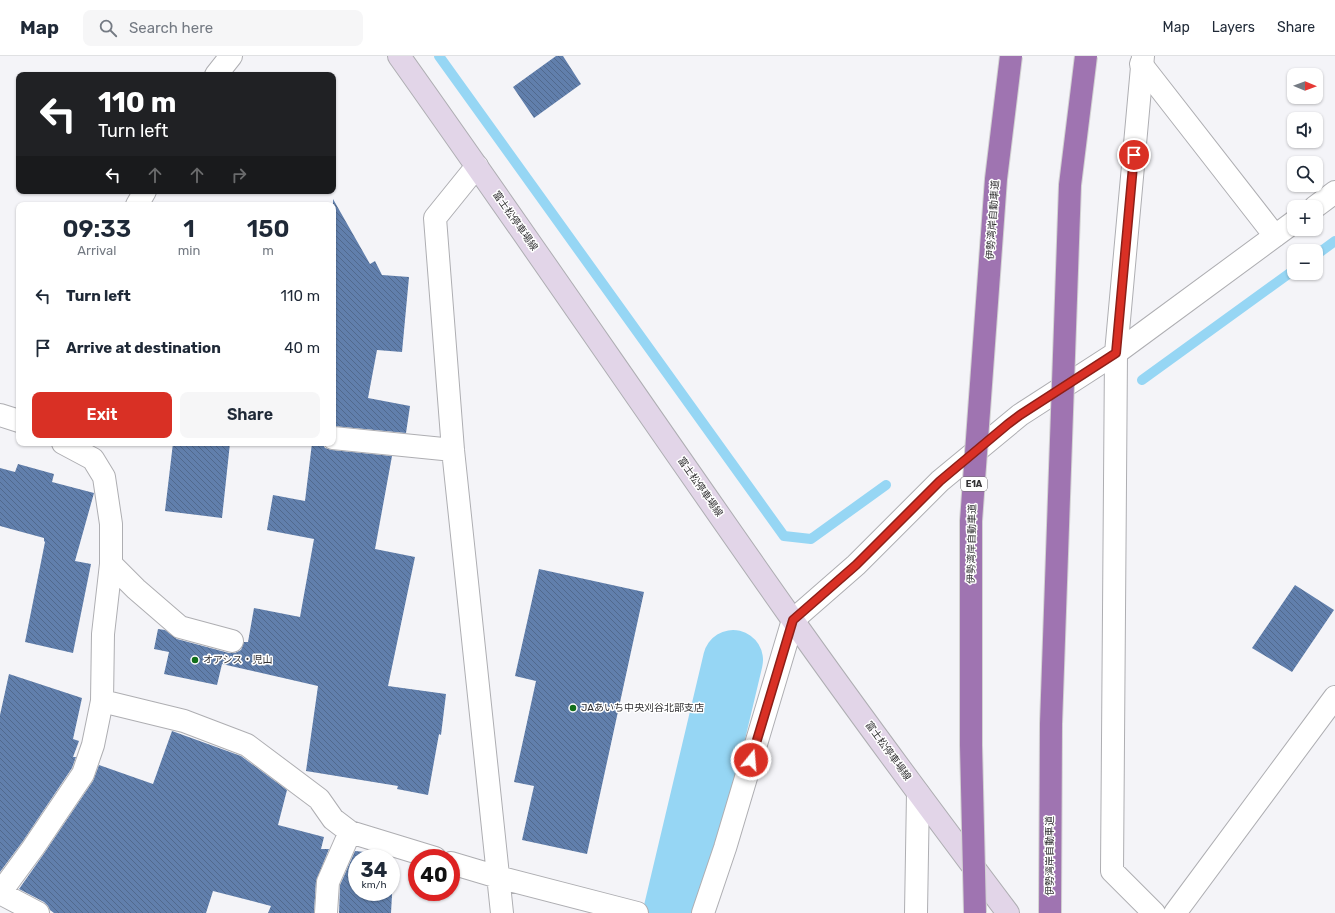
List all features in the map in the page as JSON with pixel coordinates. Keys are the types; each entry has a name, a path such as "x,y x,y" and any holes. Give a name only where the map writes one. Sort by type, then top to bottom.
{"highway":[{"name":"伊勢湾岸自動車道","path":"975,913 971,745 971,521 996,179 1011,56"},
{"name":"伊勢湾岸自動車道","path":"1050,913 1051,717 1070,185 1086,56"}],"main road":[{"name":"富士松停車場線","path":"399,56 793,620 918,793 1008,913"}],"street":[{"path":"218,72 231,56"},
{"path":"1142,60 1275,236"},
{"path":"1142,60 1116,353 1112,871 1154,913"},
{"path":"477,166 435,218 453,450 502,913"},
{"path":"1323,201 1335,192"},
{"path":"703,913 793,620 856,565 940,481 1001,430 1020,415 1116,353 1287,227"},
{"path":"0,415 16,420"},
{"path":"336,438 453,450"},
{"path":"38,913 0,893 33,848 83,774 93,745 102,701 103,634 111,564 111,524 104,477 93,459 69,446"},
{"path":"111,564 136,589 180,627 232,641"},
{"path":"1175,913 1335,697"},
{"path":"102,701 184,721 247,746 319,799 333,819 350,832 408,850"},
{"path":"916,913 918,793"},
{"path":"326,913 328,882 350,832"},
{"path":"460,866 637,913"}],"building":[{"path":"556,56 563,56 581,84 534,118 513,87"},
{"path":"336,204 370,264 375,261 382,275 409,277 402,352 377,350 368,398 410,406 406,433 336,426"},
{"path":"173,446 230,446 222,518 165,511"},
{"path":"312,446 324,446 325,448 332,450 392,456 375,549 415,557 388,686 446,694 441,735 439,734 428,795 397,789 398,786 306,771 318,686 222,664 217,685 164,674 169,652 154,649 158,629 165,630 177,639 229,653 235,653 241,650 244,642 248,642 254,608 300,617 314,539 267,530 273,495 305,501"},
{"path":"18,464 54,474 52,482 94,493 75,561 91,564 73,653 25,642 45,542 44,538 0,526 0,468 15,472"},
{"path":"539,569 644,592 587,854 522,840 534,786 514,782 536,681 515,676"},
{"path":"1295,585 1334,610 1292,672 1252,648"},
{"path":"9,674 82,698 73,739 79,741 73,757 76,757 72,768 23,841 0,872 0,715"},
{"path":"172,731 241,756 287,790 278,825 324,837 321,849 329,849 316,881 314,913 268,913 271,906 213,891 206,913 54,913 44,902 19,889 93,781 99,765 153,784"},
{"path":"348,867 348,901 392,901 391,913 339,913 340,885"}],"waterway":[{"path":"439,56 784,536 811,539 886,485"},
{"path":"1323,250 1335,241"},
{"path":"1142,380 1287,275"},
{"path":"673,913 733,660"}],"place":[{"name":"オアシス・児山","path":"195,660"},
{"name":"JAあいち中央刈谷北部支店","path":"573,708"}],"route":[{"path":"751,760 793,620 856,565 940,481 1008,424 1116,353 1134,155"}]}
